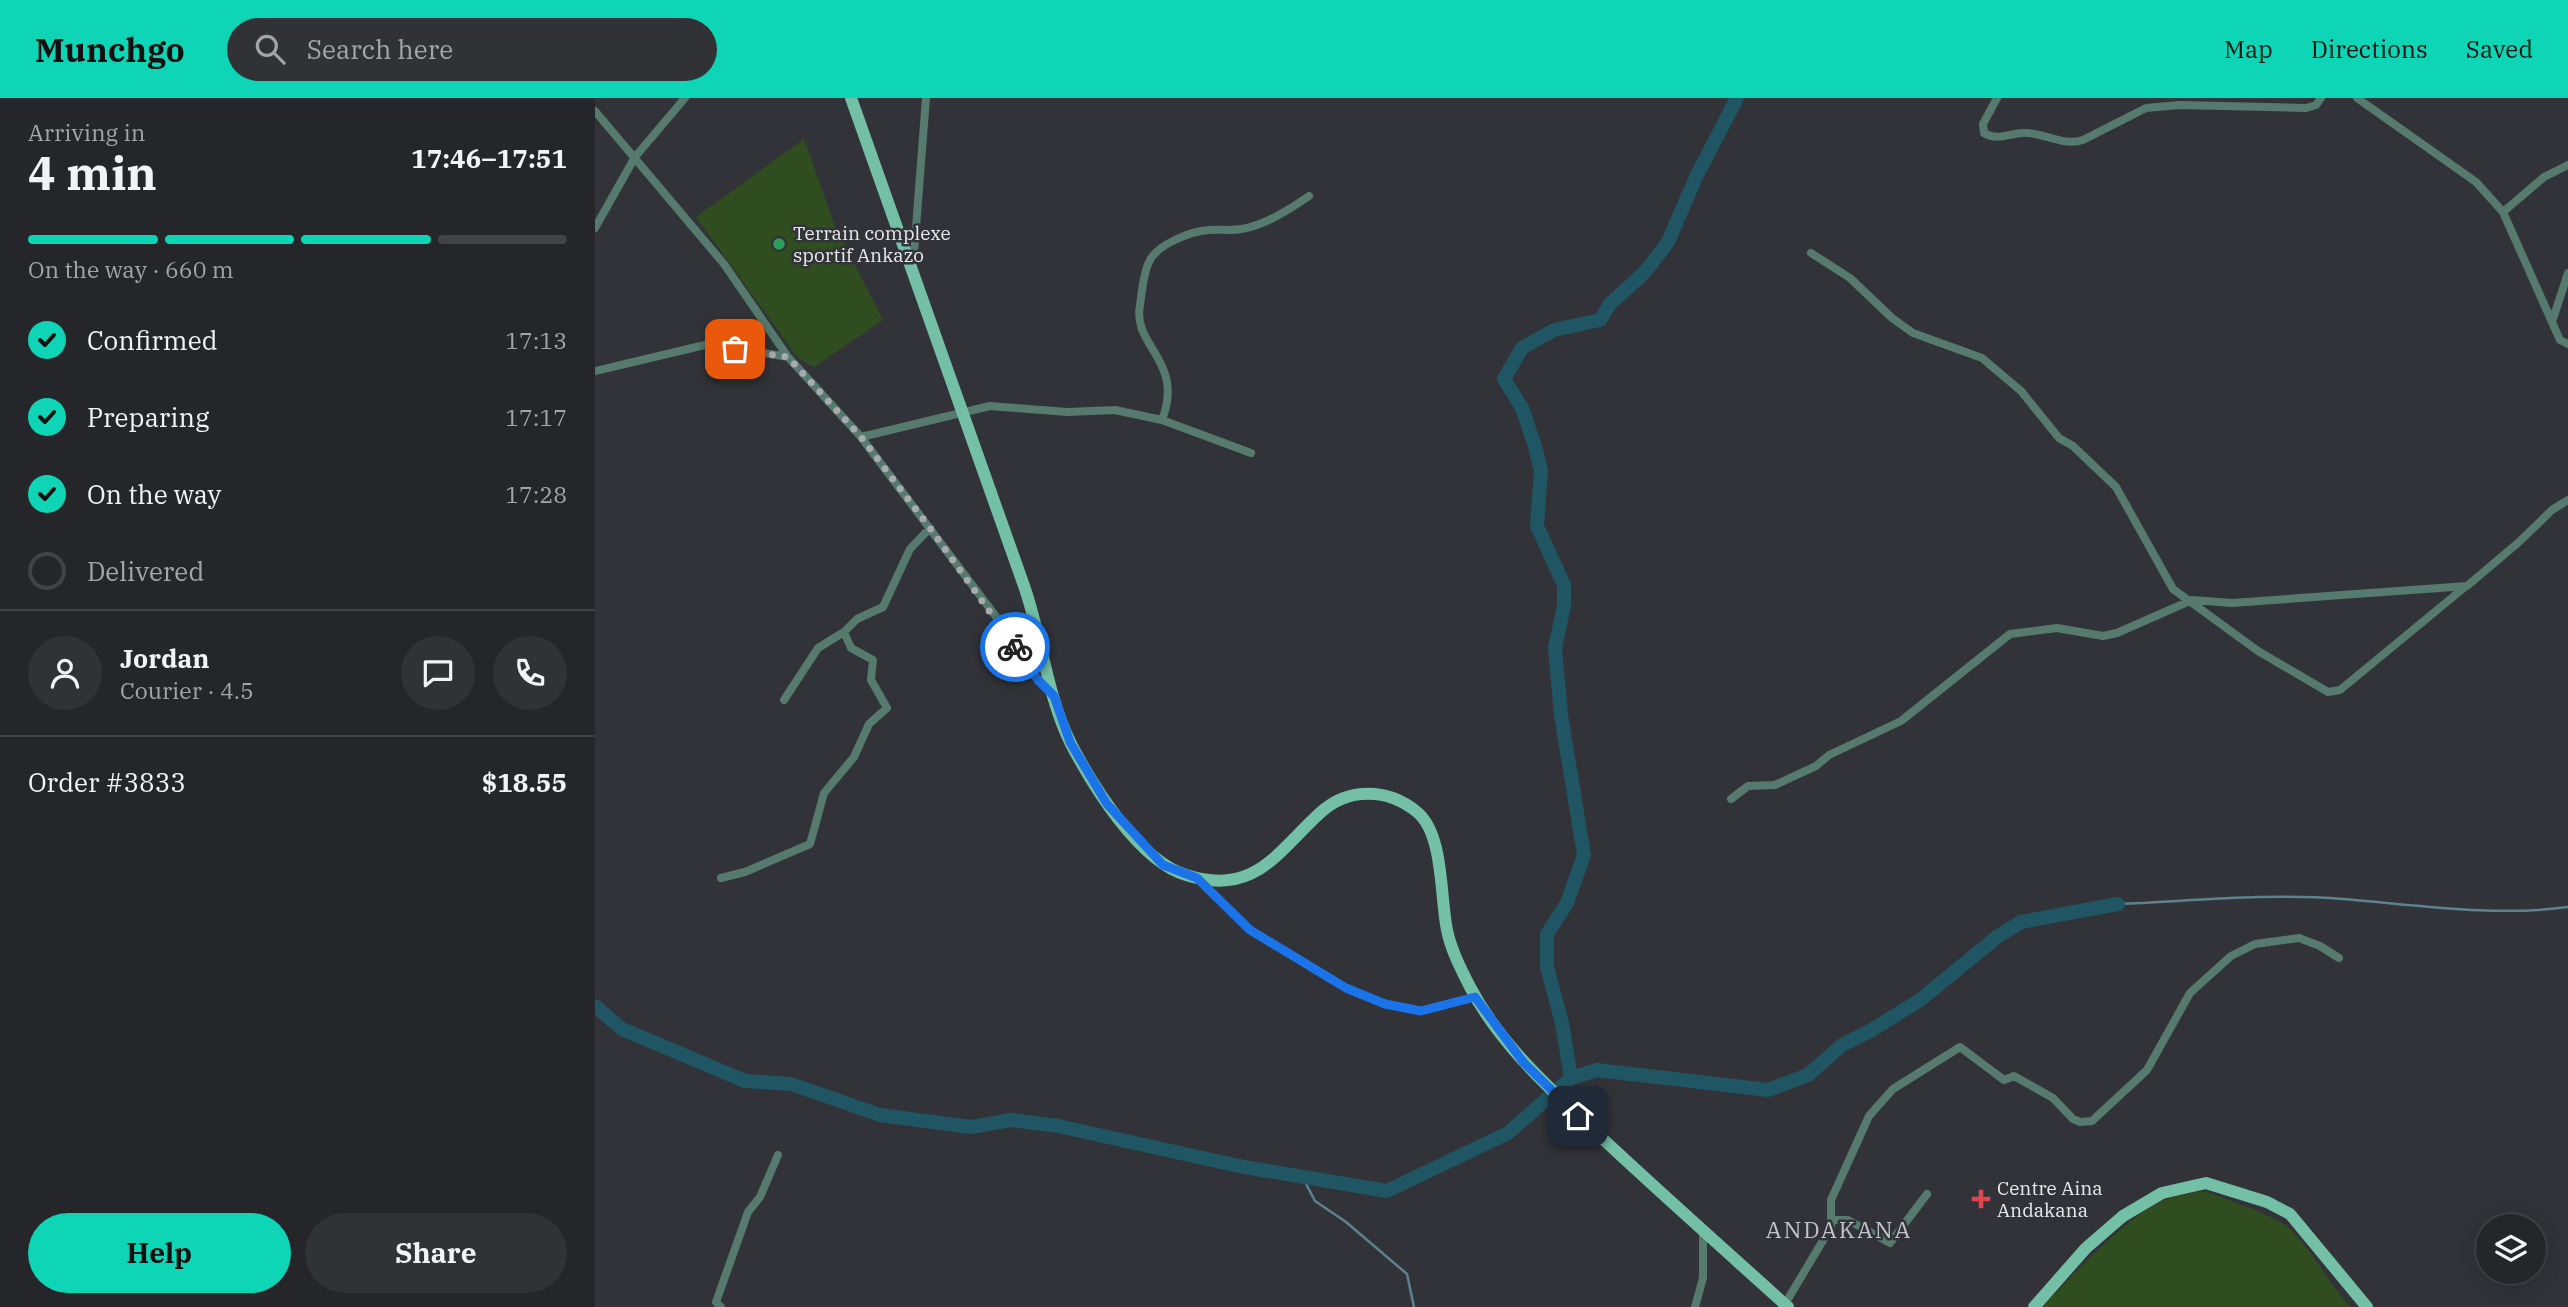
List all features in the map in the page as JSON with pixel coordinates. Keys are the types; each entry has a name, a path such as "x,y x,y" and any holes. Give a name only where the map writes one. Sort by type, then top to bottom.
{"main road":[{"path":"851,98 1026,591 1054,696 1070,742 1107,804 1163,865 1197,878 1227,880 1242,877 1265,866 1285,851 1320,813 1339,800 1366,793 1392,797 1417,811 1432,832 1448,936 1475,997 1508,1043 1549,1090 1786,1306"},
{"path":"2034,1307 2086,1248 2123,1216 2162,1193 2206,1182 2267,1202 2290,1214 2367,1307"}],"street":[{"path":"595,228 635,157 685,98"},
{"path":"913,274 926,98"},
{"path":"1997,98 1983,124 1984,133 1989,137 2003,138 2024,132 2072,142 2083,140 2146,108 2180,105 2307,108 2316,105 2321,98"},
{"path":"2357,98 2476,182 2503,212 2553,319 2560,340 2568,344"},
{"path":"595,111 724,264 788,357 861,437 1007,633 1038,680 1054,696"},
{"path":"2503,212 2544,177 2568,165"},
{"path":"1161,420 1170,398 1162,362 1142,329 1139,309 1149,261 1171,243 1205,230 1243,229 1291,208 1309,196"},
{"path":"1811,253 1850,278 1892,318 1913,333 1982,358 2021,391 2059,438 2073,446 2116,487 2173,589 2192,600 2221,626 2328,692 2340,690 2519,542 2552,510 2568,500"},
{"path":"2553,319 2568,273"},
{"path":"595,371 709,344 788,357"},
{"path":"861,437 991,406 1066,412 1115,410 1161,420 1251,453"},
{"path":"784,699 818,648 844,632 857,619 883,607 910,549 930,528"},
{"path":"1731,799 1748,786 1775,785 1816,766 1829,755 1901,721 2010,634 2026,629 2057,628 2103,636 2117,633 2192,600 2232,604 2467,586"},
{"path":"720,878 745,872 810,844 824,793 854,757 869,724 887,708 871,680 873,660 851,648 844,632"},
{"path":"1197,878 1250,930 1346,988 1385,1004 1421,1011 1475,997"},
{"path":"1786,1306 1832,1220 1831,1199 1869,1116 1893,1090 1960,1047 2004,1080 2014,1076 2053,1098 2073,1119 2080,1122 2092,1121 2147,1070 2190,993 2231,956 2255,944 2299,938 2339,958"},
{"path":"721,1307 716,1302 748,1212 760,1197 778,1155"},
{"path":"1832,1220 1848,1220 1890,1243 1927,1194"},
{"path":"1695,1307 1703,1278 1703,1231"}],"green space":[{"name":"Terrain complexe sportif Ankazo","path":"804,139 835,226 883,320 814,367 798,358 696,217"},
{"path":"2205,1191 2286,1226 2351,1307 2042,1307 2118,1231 2152,1206 2181,1195"}],"waterway":[{"path":"1571,1078 1562,1023 1547,967 1547,934 1567,903 1584,855 1561,715 1555,648 1564,606 1564,585 1537,526 1541,471 1535,446 1522,408 1504,379 1522,348 1554,330 1600,320 1610,304 1645,272 1668,242 1696,177 1737,98"},
{"path":"2118,904 2315,897 2484,910 2568,907"},
{"path":"595,1006 622,1029 745,1081 791,1084 880,1115 971,1127 1011,1120 1058,1126 1239,1166 1387,1191 1508,1133 1571,1078 1597,1070 1768,1090 1808,1075 1842,1045 1920,1000 1997,937 2021,922 2118,904"},
{"path":"1303,1178 1315,1201 1346,1222 1407,1274 1414,1307"}],"way so far":[{"path":"735,349 788,357 861,437 987,609 997,618 1015,647"}],"place":[{"name":"Terrain complexe sportif Ankazo","path":"779,244"},
{"name":"Centre Aina Andakana","path":"1981,1199"}],"district":[{"name":"ANDAKANA","path":"1839,1229"}],"route":[{"path":"1015,647 1038,680 1054,696 1070,742 1107,804 1163,865 1183,875 1197,878 1250,930 1346,988 1385,1004 1421,1011 1475,997 1524,1063 1578,1116"}]}
